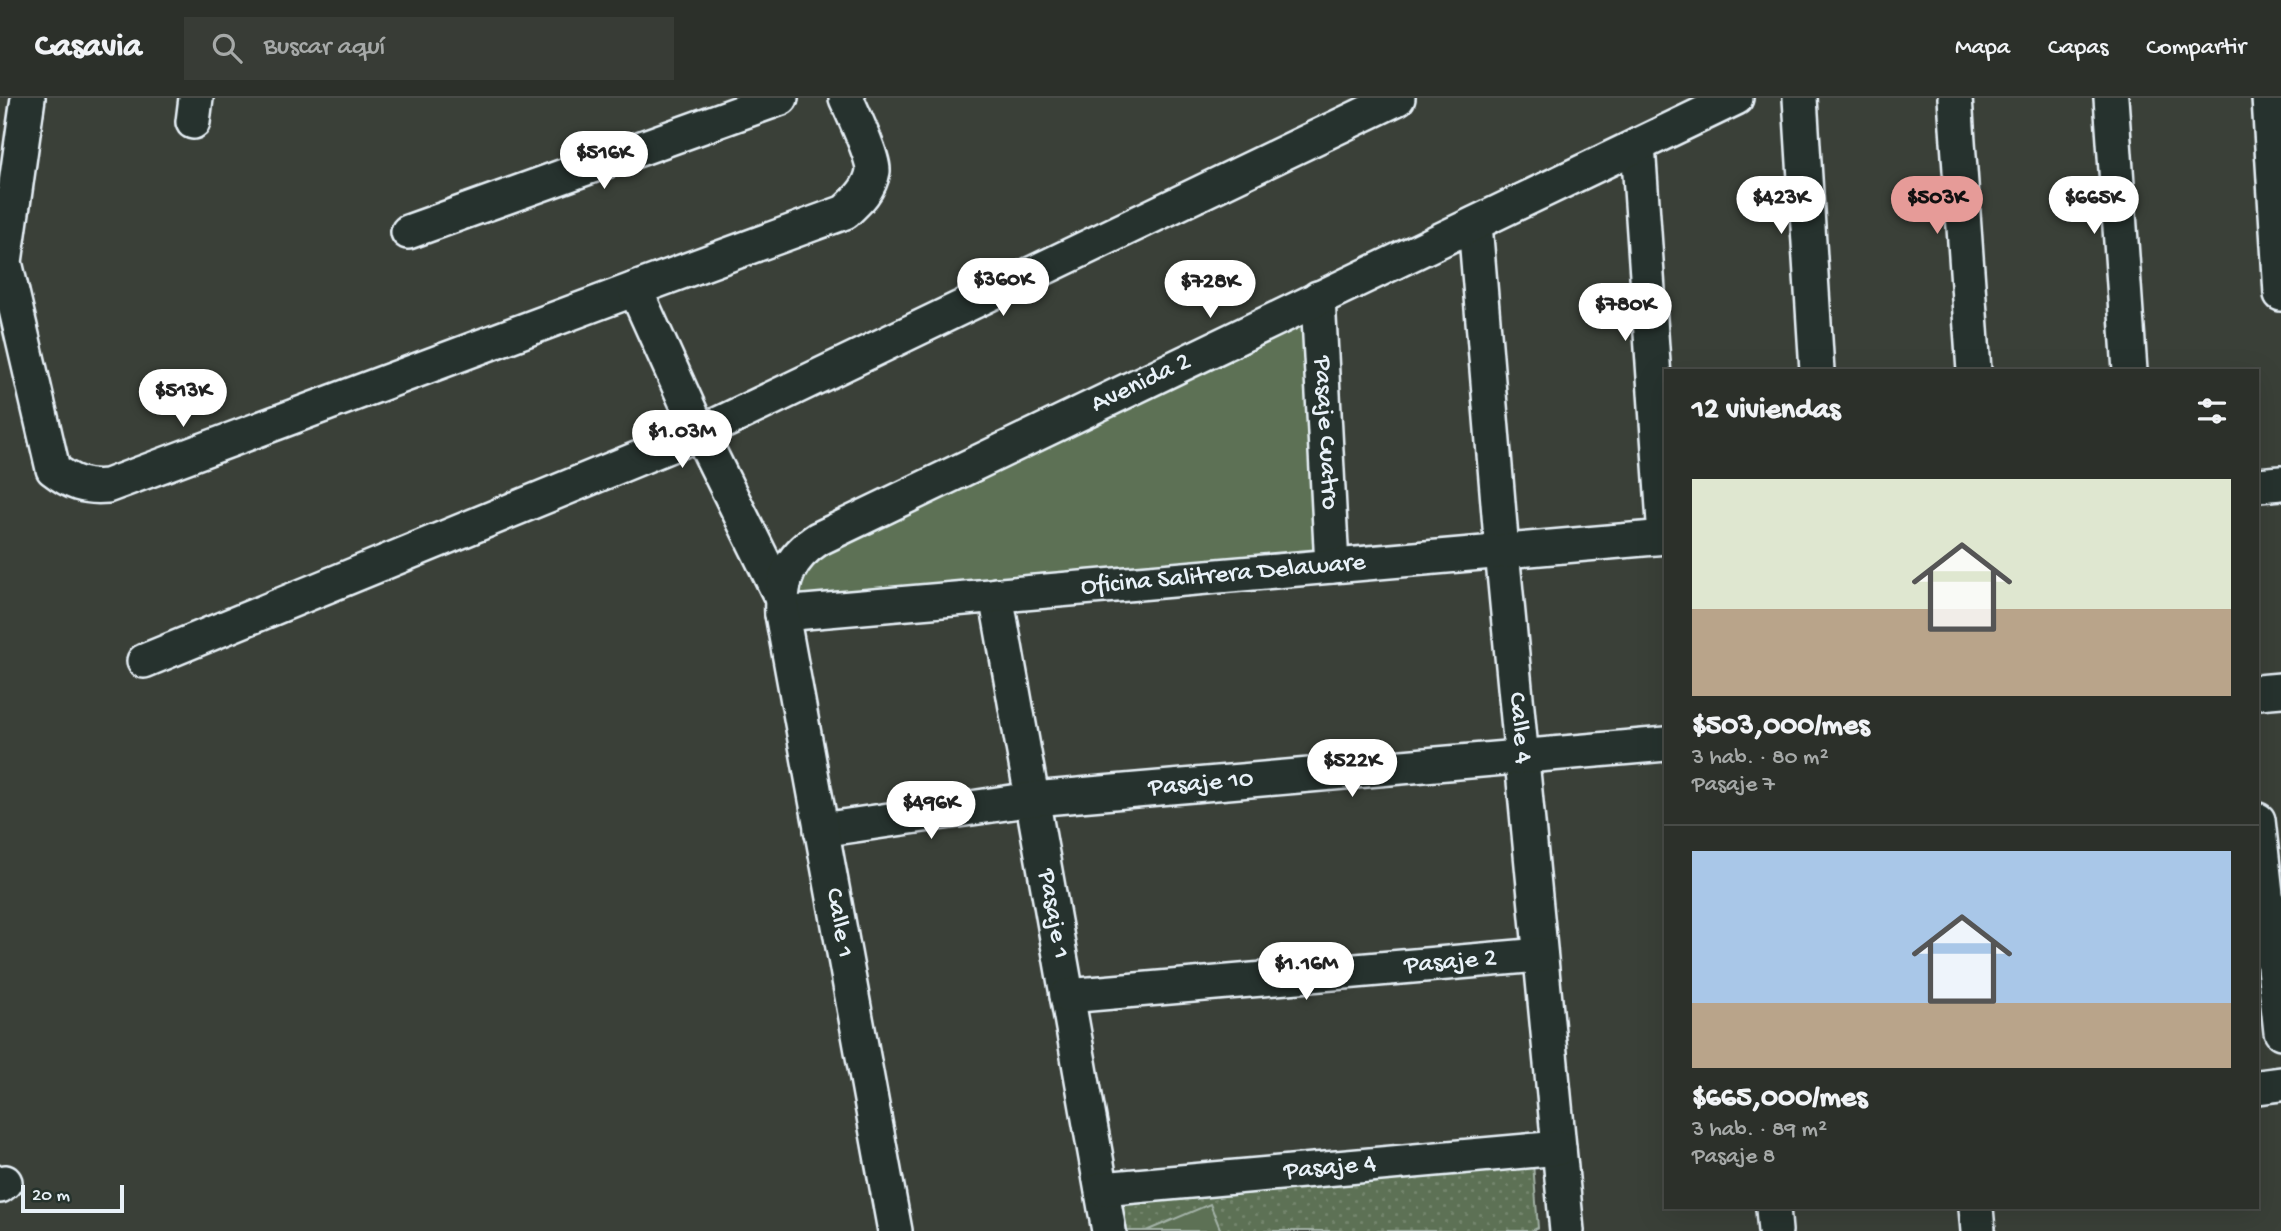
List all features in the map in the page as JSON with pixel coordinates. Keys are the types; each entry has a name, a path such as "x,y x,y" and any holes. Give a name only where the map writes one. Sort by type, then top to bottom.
{"street":[{"path":"29,98 5,262 53,469 69,481 90,487 107,486 845,212 861,198 874,168 846,98"},
{"path":"408,232 781,98"},
{"path":"144,661 700,433 1398,98"},
{"name":"Avenida 2","path":"781,606 783,582 789,567 806,547 818,539 1736,98"},
{"path":"1800,98 1817,369"},
{"path":"1955,98 1974,369"},
{"path":"2111,98 2130,369"},
{"path":"2269,98 2281,294"},
{"path":"1638,145 1664,509"},
{"name":"Calle 4","path":"1475,224 1502,551 1566,1231"},
{"path":"635,289 781,606"},
{"name":"Pasaje Cuatro","path":"1318,299 1332,566"},
{"path":"2259,485 2281,483"},
{"name":"Oficina Salitrera Delaware","path":"781,606 996,595 1664,537"},
{"name":"Pasaje 1","path":"996,595 1109,1231"},
{"name":"Calle 1","path":"781,606 895,1231"},
{"path":"2259,692 2281,690"},
{"name":"Pasaje 10","path":"821,830 1033,799 1664,744"},
{"path":"2259,843 2261,889 2281,1032"},
{"name":"Pasaje 2","path":"1068,996 1541,955"},
{"path":"2259,1087 2281,1084"},
{"name":"Pasaje 4","path":"1102,1189 1559,1148"},
{"path":"1773,1209 1776,1231"},
{"path":"1976,1209 1979,1231"}],"green space":[{"path":"1310,318 1322,554 794,597 798,575 817,553"},
{"path":"1533,1163 1538,1228 1531,1231 1121,1231 1115,1197"},
{"path":"1210,1204 1221,1231 1146,1231"}]}
